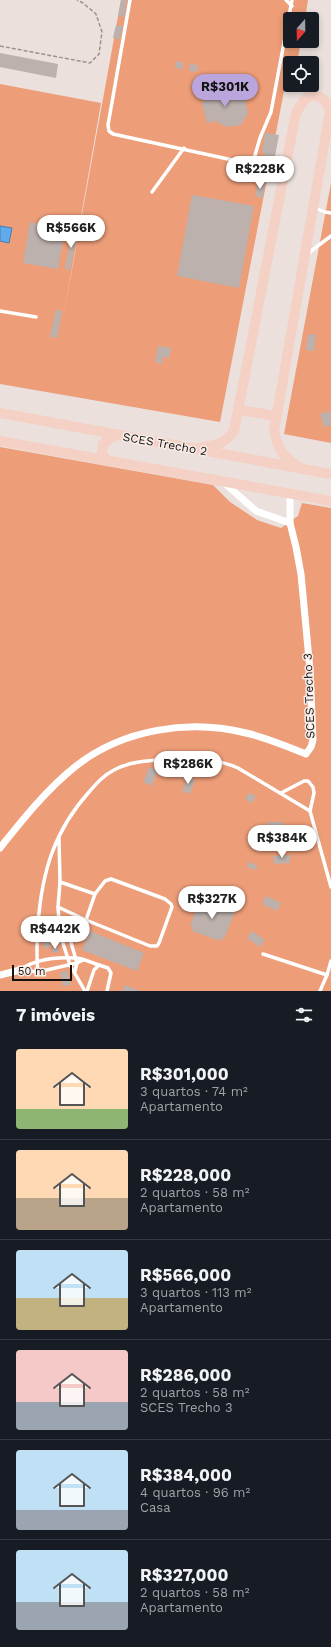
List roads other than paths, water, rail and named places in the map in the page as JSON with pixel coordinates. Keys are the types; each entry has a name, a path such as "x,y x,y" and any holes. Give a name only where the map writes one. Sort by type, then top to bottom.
{"street":[{"path":"194,449 227,441 234,431 296,113 308,97 314,96 322,98 328,104 330,111 303,257 274,431 277,445 283,456 300,468"},
{"path":"239,410 276,416"},
{"name":"SCES Trecho 2","path":"0,413 331,474"},
{"path":"107,460 102,455 103,444 112,437 118,435"},
{"path":"0,441 331,501"},
{"path":"222,481 256,511 290,523"},
{"name":"SCES Trecho 3","path":"0,848 49,789 76,766 96,752 133,736 172,728 211,727 246,732 280,743 306,754 311,747 313,740 310,670 301,574 290,523 290,493"},
{"path":"0,975 20,970"}],"lane":[{"path":"130,0 108,125 109,131 113,134 237,160 254,160 286,170"},
{"path":"286,0 292,6"},
{"path":"251,169 260,138 271,112 292,0"},
{"path":"152,192 184,148"},
{"path":"237,160 251,169 286,170"},
{"path":"313,206 325,212 331,213"},
{"path":"303,257 331,236"},
{"path":"0,311 36,317"},
{"path":"38,972 36,961 40,903 44,877 59,835 74,808 100,780 114,770 130,763 187,758 227,763 310,811"},
{"path":"281,793 304,781 308,782 313,787 314,793 310,811 331,887"},
{"path":"59,835 60,882 58,920 60,934 70,965 86,991"},
{"path":"58,907 86,920 150,946 157,946 159,943 172,907 169,901 165,899 111,879 105,881 95,894 86,920"},
{"path":"60,882 95,894"},
{"path":"58,920 67,929 77,963 75,971"},
{"path":"263,954 327,975"},
{"path":"20,970 36,961 76,958 108,968 111,973 107,991"},
{"path":"20,970 38,972 70,965 82,960"},
{"path":"320,991 331,961"},
{"path":"86,991 94,970 99,965"}],"water":[{"path":"0,226 12,228 9,243 0,241"}]}
